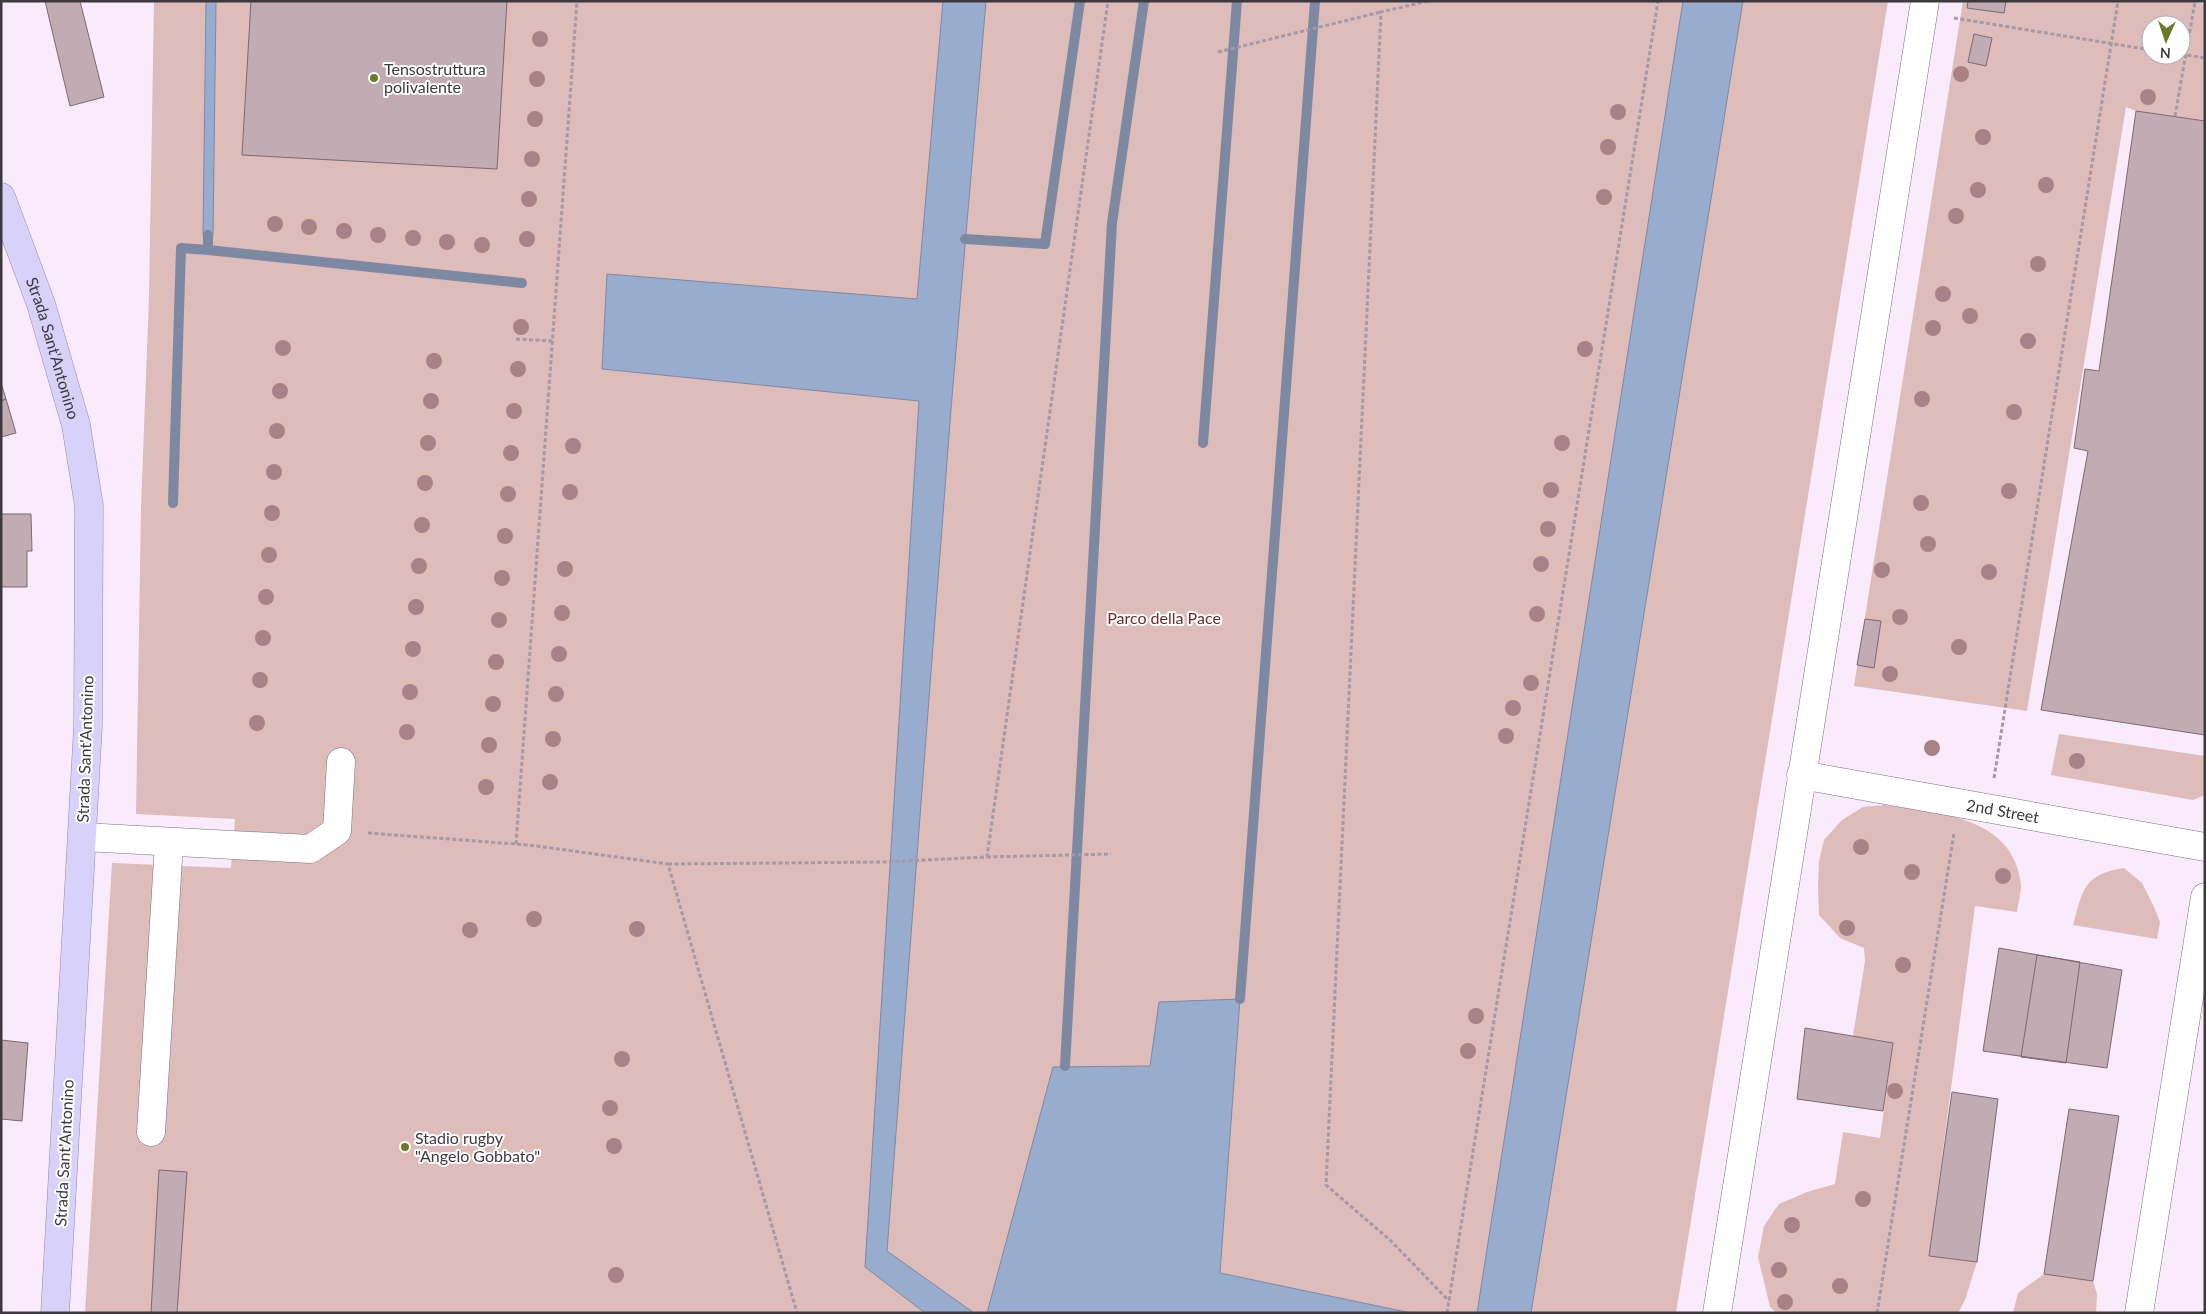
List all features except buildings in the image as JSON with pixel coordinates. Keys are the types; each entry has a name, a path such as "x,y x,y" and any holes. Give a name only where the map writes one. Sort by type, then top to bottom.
{"main road":[{"name":"Strada Sant'Antonino","path":"1,197 41,304 74,415 89,506 88,726 55,1313"}],"lane":[{"path":"1717,1313 1924,7"},
{"path":"82,837 310,849 337,831 341,762"},
{"name":"2nd Street","path":"1801,775 2205,847"},
{"path":"151,1132 170,843"},
{"path":"2140,1313 2205,897"}],"path":[{"path":"516,844 578,1"},
{"path":"987,857 1108,1"},
{"path":"1218,52 1428,1"},
{"path":"1447,1313 1658,1"},
{"path":"1989,809 2118,1"},
{"path":"2191,20 2195,2"},
{"path":"1924,7 2141,48"},
{"path":"1382,12 1326,1185 1390,1240 1449,1301"},
{"path":"2191,56 2205,58"},
{"path":"2176,116 2182,65"},
{"path":"516,339 553,340"},
{"path":"1877,1313 1959,803"},
{"path":"337,831 516,844 668,864 884,862 1111,854"},
{"path":"668,864 797,1313"}],"green space":[{"name":"Parco della Pace","path":"154,1 1888,1 1676,1313 85,1313 112,863 231,868 235,819 136,814 141,508 149,297"},
{"path":"1963,1 2188,1 2205,4 2205,121 2136,111 2126,107 2027,711 1854,686"},
{"path":"2059,734 2205,756 2205,795 2193,800 2051,775"},
{"path":"1885,805 1949,816 1970,822 1989,831 2004,845 2015,862 2021,885 2017,912 1975,906 1929,1256 1977,1262 1965,1300 1958,1313 1777,1313 1770,1307 1758,1257 1764,1226 1779,1204 1807,1192 1835,1184 1843,1132 1880,1138 1893,1043 1853,1036 1865,961 1864,948 1840,938 1819,915 1818,887 1819,861 1824,840 1842,820 1863,807"},
{"path":"2124,868 2142,883 2154,907 2160,922 2157,939 2073,925 2087,885 2101,874"},
{"path":"2044,1274 2093,1281 2097,1294 2096,1313 2013,1313 2018,1293"}],"water":[{"path":"206,1 216,1 213,235 203,235"},
{"path":"943,1 986,1 951,409 887,1251 974,1313 925,1313 865,1267 919,401 602,369 607,274 917,299"},
{"path":"1683,1 1743,1 1531,1313 1477,1313"},
{"path":"1240,999 1220,1273 1411,1313 987,1313 1053,1067 1150,1066 1159,1002"}],"waterway":[{"path":"965,239 1045,244 1080,1"},
{"path":"1065,1066 1112,223 1144,1"},
{"path":"1203,443 1237,1"},
{"path":"1240,999 1315,1"},
{"path":"173,503 181,248 208,250 208,235"},
{"path":"208,250 522,283"}],"place":[{"name":"Tensostruttura polivalente","path":"374,78"},
{"name":"Stadio rugby \"Angelo Gobbato\"","path":"405,1147"}]}
